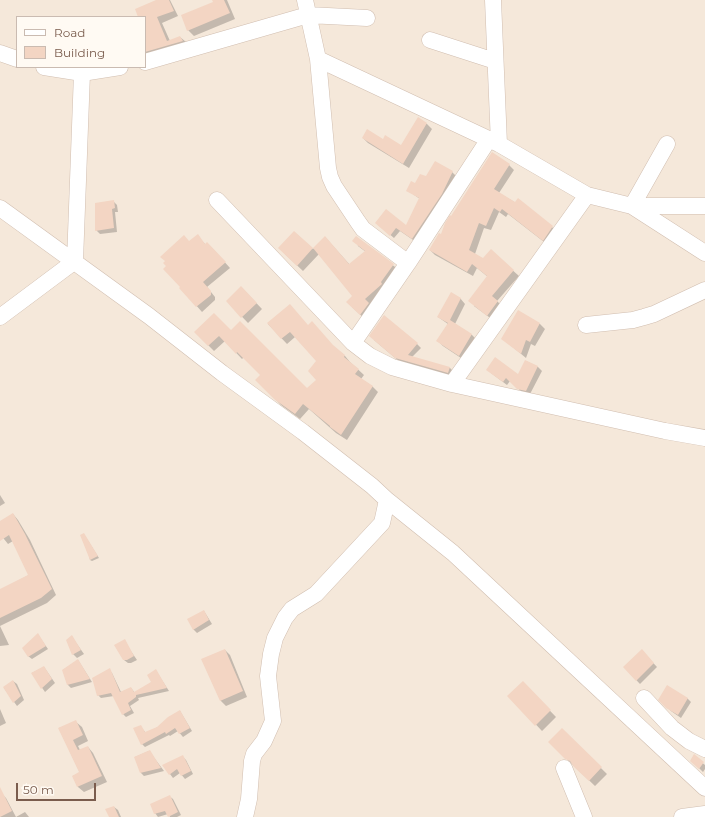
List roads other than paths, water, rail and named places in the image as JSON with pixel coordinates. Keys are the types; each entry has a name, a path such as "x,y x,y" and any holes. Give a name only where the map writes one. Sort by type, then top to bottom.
{"street":[{"path":"353,343 494,142 495,61 493,0"},
{"path":"306,7 318,59 328,168 334,186 363,228 408,263"},
{"path":"146,62 306,7 367,18"},
{"path":"430,40 495,61"},
{"path":"0,54 16,59"},
{"path":"318,59 494,142 588,194 632,206 705,206"},
{"path":"50,68 82,73 114,68"},
{"path":"75,261 82,73"},
{"path":"632,206 667,144"},
{"path":"452,384 588,194"},
{"path":"217,200 353,343 370,356 392,367 452,384 665,431 705,438"},
{"path":"632,206 705,253"},
{"path":"0,208 149,316 372,486 453,553 705,788"},
{"path":"0,317 75,261"},
{"path":"586,325 633,320 644,317 654,314 705,290"},
{"path":"245,817 249,799 252,761 254,754 264,741 273,721 268,676 275,638 285,618 292,609 316,594 382,523 388,500"},
{"path":"644,698 672,728 689,741 705,749"},
{"path":"564,768 584,817"},
{"path":"682,817 705,814"}]}
